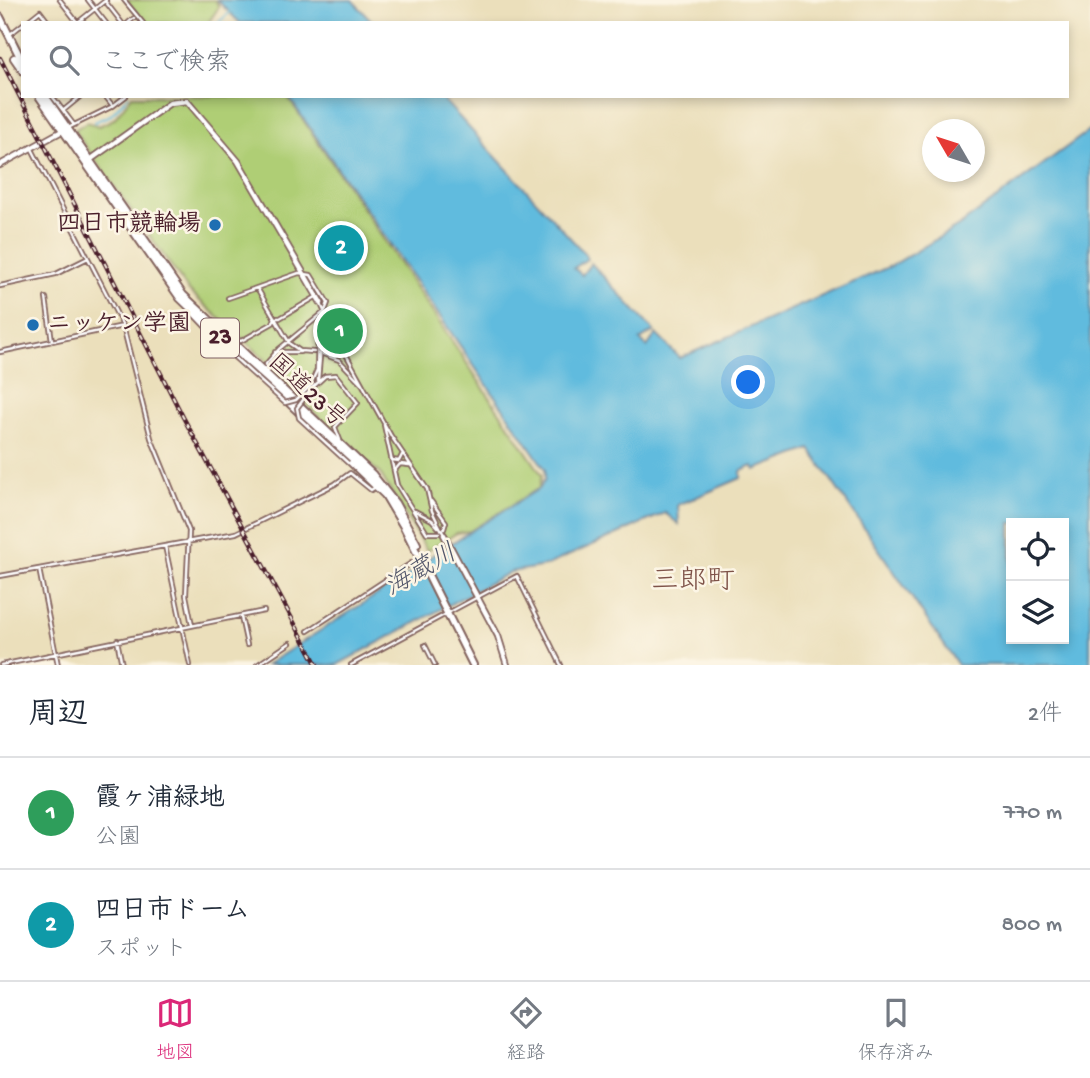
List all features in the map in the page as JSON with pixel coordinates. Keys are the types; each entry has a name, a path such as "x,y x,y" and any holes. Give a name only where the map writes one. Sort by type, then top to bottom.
{"highway":[{"path":"0,18 21,60"},
{"path":"0,30 21,67"},
{"name":"国道23号","path":"41,98 67,128 180,298 368,476 392,506 422,559"},
{"name":"国道23号","path":"46,98 174,284 205,318 373,475 402,514 473,665"}],"street":[{"path":"60,0 76,21"},
{"path":"88,0 104,21"},
{"path":"80,21 105,0 121,21"},
{"path":"124,0 141,21"},
{"path":"27,21 40,11 48,21"},
{"path":"130,21 134,18"},
{"path":"7,36 21,26"},
{"path":"54,98 64,110 67,128"},
{"path":"64,110 78,98"},
{"path":"107,98 113,106"},
{"path":"0,165 113,106 123,98"},
{"path":"89,161 170,103 187,100 238,161 321,303 332,329 382,419 427,489 442,533 498,636 507,665"},
{"path":"31,148 122,326 152,438 189,531 186,595 192,625"},
{"path":"0,286 56,274 88,258"},
{"path":"228,298 302,272 311,275 328,300 318,330 317,374 311,387"},
{"path":"257,287 288,341 303,352"},
{"path":"275,318 280,318 317,296"},
{"path":"46,298 52,341"},
{"path":"180,298 234,357 285,403 296,400 328,375 336,375 343,381 358,403 336,426 335,433 373,475"},
{"path":"302,408 266,369 266,364 275,352 325,311"},
{"path":"205,318 239,341 273,323 275,318"},
{"path":"0,352 122,326"},
{"path":"374,402 342,363 325,354 336,348 330,339 324,341 321,346 319,376 299,403 298,415 374,488 404,527"},
{"path":"275,352 314,352"},
{"path":"382,419 398,488 427,533 442,533"},
{"path":"391,460 399,461 402,452"},
{"path":"394,474 400,464 412,467"},
{"path":"0,576 240,532 348,476 371,490 374,488"},
{"path":"429,498 446,522 442,533"},
{"path":"412,509 432,520 442,533"},
{"path":"165,546 190,665"},
{"path":"308,631 422,559"},
{"path":"39,569 58,665"},
{"path":"351,665 447,611 518,576 561,665"},
{"path":"1,665 24,663 55,652 264,611"},
{"path":"240,616 247,645"},
{"path":"117,640 122,665"},
{"path":"257,665 290,643"},
{"path":"425,645 435,665"}],"green space":[{"path":"126,0 215,0 219,7 209,21 144,21"},
{"path":"130,98 288,98 542,475 539,488 470,531 457,533 427,551 381,475 274,375 265,359 189,291 74,130 87,122 99,126 114,119"}],"water":[{"path":"217,0 352,0 372,21 238,21"},
{"name":"海蔵川","path":"289,98 442,98 585,254 587,259 574,268 582,275 591,263 654,331 640,340 647,347 656,334 680,358 893,265 960,225 1090,130 1090,665 958,665 810,449 755,470 753,466 741,471 741,478 678,505 679,524 665,513 545,566 510,572 337,665 266,665 540,488 545,479 545,469"}],"waterway":[{"path":"220,21 230,12"},
{"path":"94,122 111,115 126,98"}],"railway":[{"path":"0,58 183,417 317,665"}],"place":[{"name":"四日市競輪場","path":"215,225"},
{"name":"四日市ドーム","path":"341,248"},
{"name":"ニッケン学園","path":"33,325"},
{"name":"霞ヶ浦緑地","path":"340,331"}],"district":[{"name":"三郎町","path":"693,582"}]}
